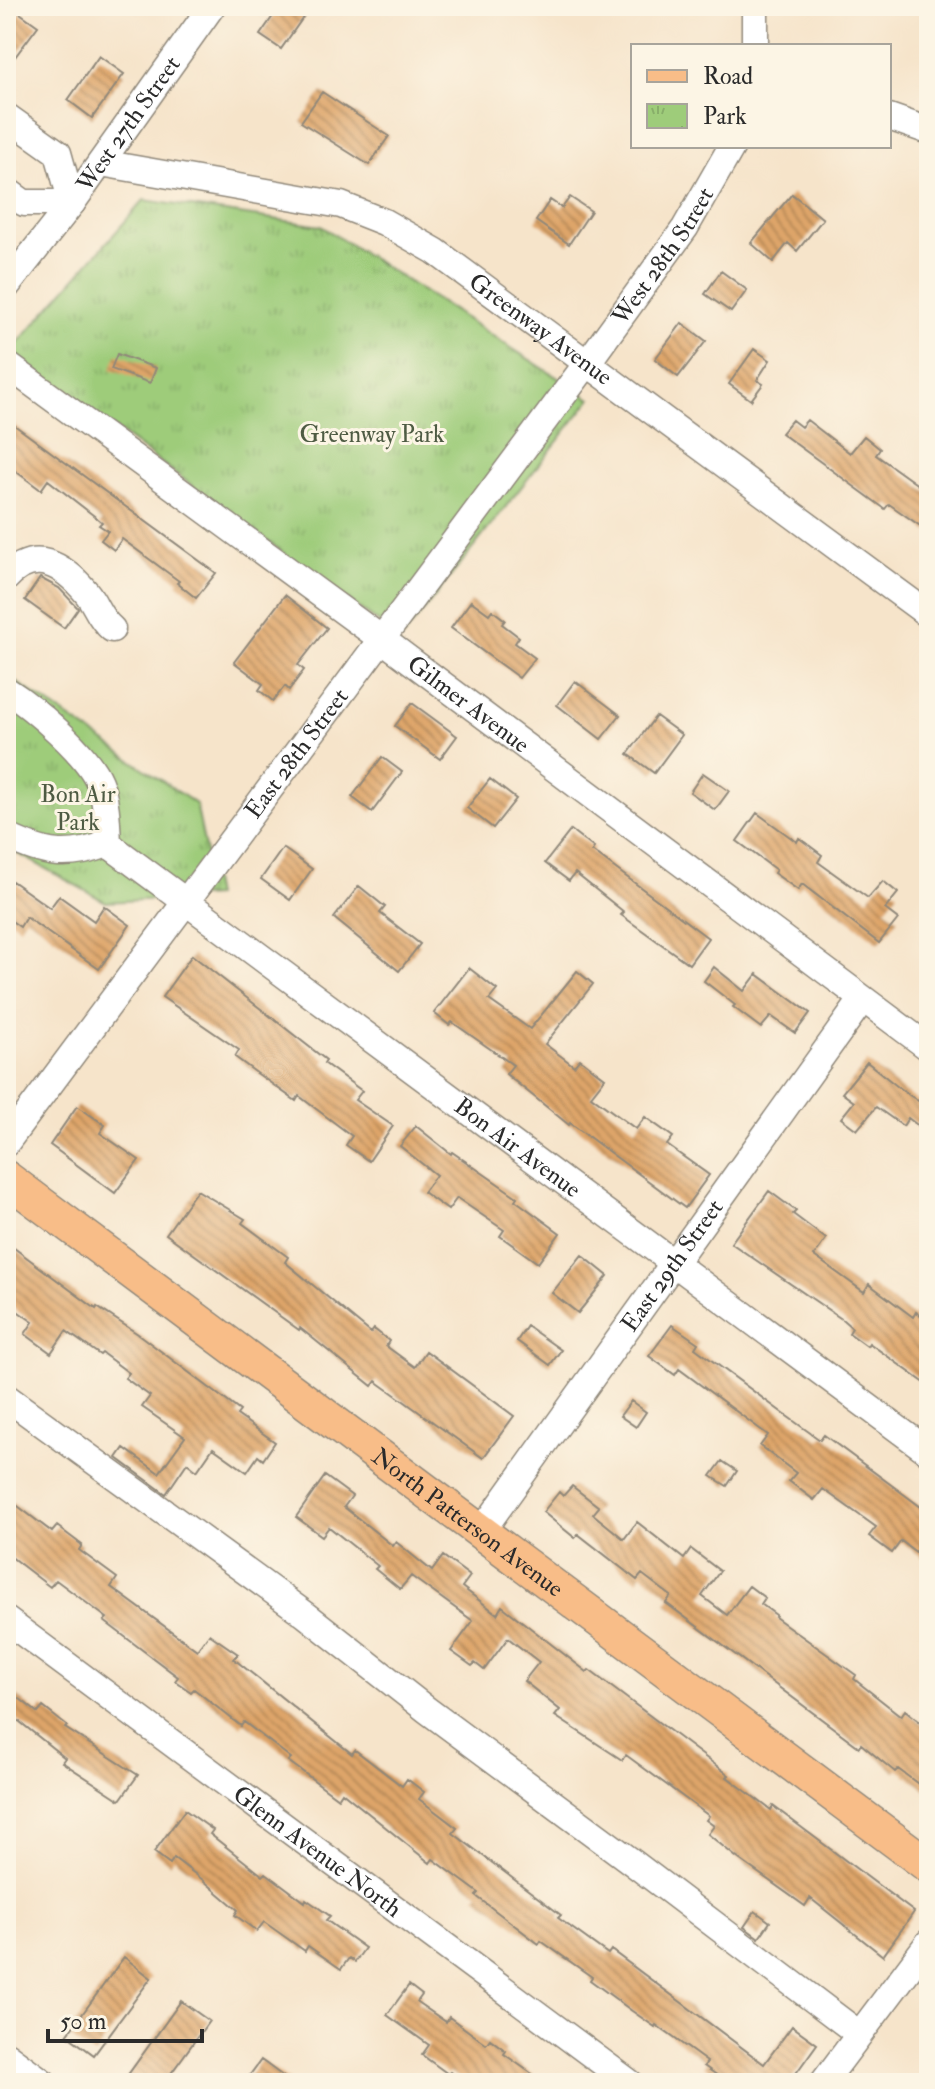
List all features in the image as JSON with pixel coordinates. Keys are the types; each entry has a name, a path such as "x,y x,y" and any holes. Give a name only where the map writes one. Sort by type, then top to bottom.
{"main road":[{"name":"North Patterson Avenue","path":"6,1178 929,1866"}],"street":[{"name":"West 27th Street","path":"6,287 72,203 212,6"},
{"path":"755,6 755,44"},
{"path":"6,116 58,153 72,203 24,203 6,190"},
{"path":"891,118 929,131"},
{"name":"West 28th Street","path":"588,362 685,228 731,148"},
{"name":"Greenway Avenue","path":"101,163 341,205 384,222 435,251 929,615"},
{"name":"East 28th Street","path":"6,1143 588,362"},
{"name":"Gilmer Avenue","path":"6,364 383,640 929,1048"},
{"path":"6,578 24,563 38,560 52,564 85,590 99,617 112,629"},
{"path":"6,690 56,730 98,779 104,797 108,844 83,853 64,855 46,852 6,836"},
{"name":"Bon Air Avenue","path":"108,844 929,1452"},
{"name":"East 29th Street","path":"481,1532 862,1000"},
{"path":"6,1397 306,1615 427,1710 859,2034"},
{"name":"Glenn Avenue North","path":"6,1620 630,2083"},
{"path":"823,2083 929,1942"},
{"path":"6,2055 44,2083"}],"green space":[{"name":"Greenway Park","path":"144,200 321,226 591,399 401,639 10,352"},
{"name":"Bon Air Park","path":"6,675 196,804 215,896 106,902 6,847"}],"building":[{"path":"6,6 38,26 6,69"},
{"path":"280,6 311,6 281,49 260,35"},
{"path":"99,56 124,74 92,118 68,100"},
{"path":"322,92 389,136 369,165 301,122"},
{"path":"792,194 823,219 797,251 788,243 773,262 751,243"},
{"path":"570,197 591,211 569,244 536,221 550,200 562,208"},
{"path":"721,271 747,290 731,312 705,294"},
{"path":"682,323 706,341 678,377 655,359"},
{"path":"754,349 770,360 757,380 763,384 751,400 729,384"},
{"path":"117,354 156,368 150,383 111,369"},
{"path":"6,419 216,573 196,598 177,583 179,581 122,539 114,550 101,540 108,531 99,525 102,522 48,480 41,490 6,464"},
{"path":"792,420 801,427 807,420 850,453 864,436 880,449 876,455 929,493 929,532 889,504 885,509 781,433"},
{"path":"40,578 59,588 78,608 64,628 25,600"},
{"path":"285,595 327,628 298,665 304,670 289,690 285,686 273,701 259,690 263,684 234,662"},
{"path":"471,601 489,614 492,610 505,620 502,624 519,637 515,643 535,658 519,678 451,628"},
{"path":"575,681 620,715 601,739 557,705"},
{"path":"412,703 457,736 440,759 395,726"},
{"path":"656,716 682,735 654,773 628,754"},
{"path":"382,757 402,772 372,812 352,797"},
{"path":"703,773 729,791 715,810 690,792"},
{"path":"490,779 516,799 493,828 467,808"},
{"path":"757,813 797,842 799,838 822,855 818,862 868,898 883,881 898,893 885,909 898,919 879,943 802,884 798,890 774,873 776,870 737,841"},
{"path":"571,830 594,848 592,851 708,938 689,964 621,915 624,912 575,873 569,881 545,863"},
{"path":"283,848 312,869 290,900 261,879"},
{"path":"12,881 50,908 59,896 94,921 104,906 130,925 99,969 26,917 20,927 6,917 6,890"},
{"path":"359,886 385,907 380,913 420,944 399,971 334,918"},
{"path":"192,955 326,1060 324,1063 362,1091 355,1100 393,1126 369,1161 346,1145 352,1136 299,1096 296,1101 258,1074 235,1057 239,1050 162,997"},
{"path":"714,967 744,991 757,974 810,1013 795,1033 771,1016 761,1028 704,981"},
{"path":"469,968 497,990 489,1000 530,1029 577,971 593,984 545,1044 574,1066 580,1059 605,1078 591,1096 636,1129 645,1117 673,1137 667,1145 709,1175 685,1208 569,1125 506,1074 513,1065 434,1013"},
{"path":"867,1062 929,1108 929,1134 908,1118 903,1126 876,1107 857,1130 841,1118 854,1102 842,1093"},
{"path":"77,1106 105,1125 100,1133 139,1160 115,1193 50,1145"},
{"path":"416,1126 451,1154 517,1197 515,1200 560,1233 538,1263 500,1236 504,1230 457,1198 448,1210 423,1192 436,1175 400,1146"},
{"path":"197,1190 245,1219 242,1223 288,1257 285,1262 371,1333 374,1329 389,1341 386,1346 415,1367 426,1351 514,1416 483,1458 376,1381 372,1386 300,1328 166,1234"},
{"path":"769,1191 826,1239 814,1256 864,1292 869,1284 913,1317 916,1312 929,1321 929,1386 869,1343 867,1346 849,1333 852,1328 843,1320 731,1243"},
{"path":"6,1242 96,1309 138,1334 240,1411 237,1415 275,1442 263,1460 258,1456 247,1472 213,1448 197,1471 187,1463 166,1494 117,1458 124,1448 159,1473 185,1437 142,1407 150,1396 125,1378 129,1373 102,1353 100,1355 66,1331 51,1353 25,1334 33,1322 6,1303"},
{"path":"582,1255 608,1276 578,1313 552,1293"},
{"path":"672,1325 698,1343 695,1348 784,1414 820,1440 824,1435 929,1513 929,1562 901,1541 892,1553 869,1536 876,1527 823,1489 814,1500 789,1481 796,1473 760,1446 768,1435 679,1369 675,1375 649,1356"},
{"path":"527,1326 561,1350 550,1365 517,1341"},
{"path":"631,1401 646,1412 636,1427 620,1416"},
{"path":"722,1461 737,1471 727,1486 711,1476"},
{"path":"325,1476 352,1496 344,1507 393,1546 396,1542 432,1571 443,1556 470,1576 462,1587 497,1614 502,1606 729,1775 727,1777 771,1810 773,1806 914,1912 883,1956 810,1898 805,1906 736,1857 708,1834 714,1826 706,1820 709,1816 626,1755 622,1760 555,1716 560,1710 524,1681 539,1662 508,1638 484,1670 475,1663 472,1666 451,1651 473,1621 411,1576 400,1589 375,1569 378,1566 329,1527 322,1536 296,1517"},
{"path":"572,1486 599,1507 593,1514 624,1539 637,1522 684,1559 691,1549 720,1571 702,1596 727,1615 749,1586 765,1598 761,1604 775,1617 856,1675 854,1679 901,1716 905,1710 929,1729 929,1792 898,1769 895,1772 861,1744 859,1747 666,1603 671,1596 642,1574 637,1580 578,1534 575,1538 543,1512 559,1492 563,1496"},
{"path":"6,1497 52,1532 57,1526 82,1545 79,1550 117,1578 111,1587 197,1650 209,1634 238,1654 234,1659 352,1754 355,1750 402,1786 407,1779 424,1792 419,1799 457,1828 453,1833 561,1915 558,1918 608,1954 611,1950 764,2064 792,2026 817,2044 789,2083 728,2083 704,2066 707,2062 632,2011 590,1980 592,1977 541,1941 539,1944 476,1896 479,1893 433,1859 430,1863 342,1792 338,1798 288,1761 291,1758 244,1722 241,1726 194,1689 191,1692 175,1681 178,1677 56,1580 50,1587 6,1553"},
{"path":"6,1688 38,1713 43,1707 67,1726 65,1728 138,1775 120,1800 62,1762 65,1758 15,1718 6,1730"},
{"path":"185,1810 213,1830 210,1834 263,1876 266,1873 330,1916 326,1920 365,1948 355,1962 349,1958 341,1969 308,1946 305,1951 264,1922 257,1931 235,1915 238,1910 203,1880 174,1858 170,1864 154,1852"},
{"path":"755,1911 770,1922 759,1938 744,1927"},
{"path":"124,1957 151,1978 94,2055 67,2035"},
{"path":"409,1985 422,1995 417,2002 446,2022 449,2017 486,2044 490,2039 506,2051 504,2054 545,2083 467,2083 450,2072 448,2074 422,2055 429,2045 387,2015"},
{"path":"181,2001 209,2021 164,2083 122,2083"},
{"path":"261,2060 292,2083 244,2083"}]}
